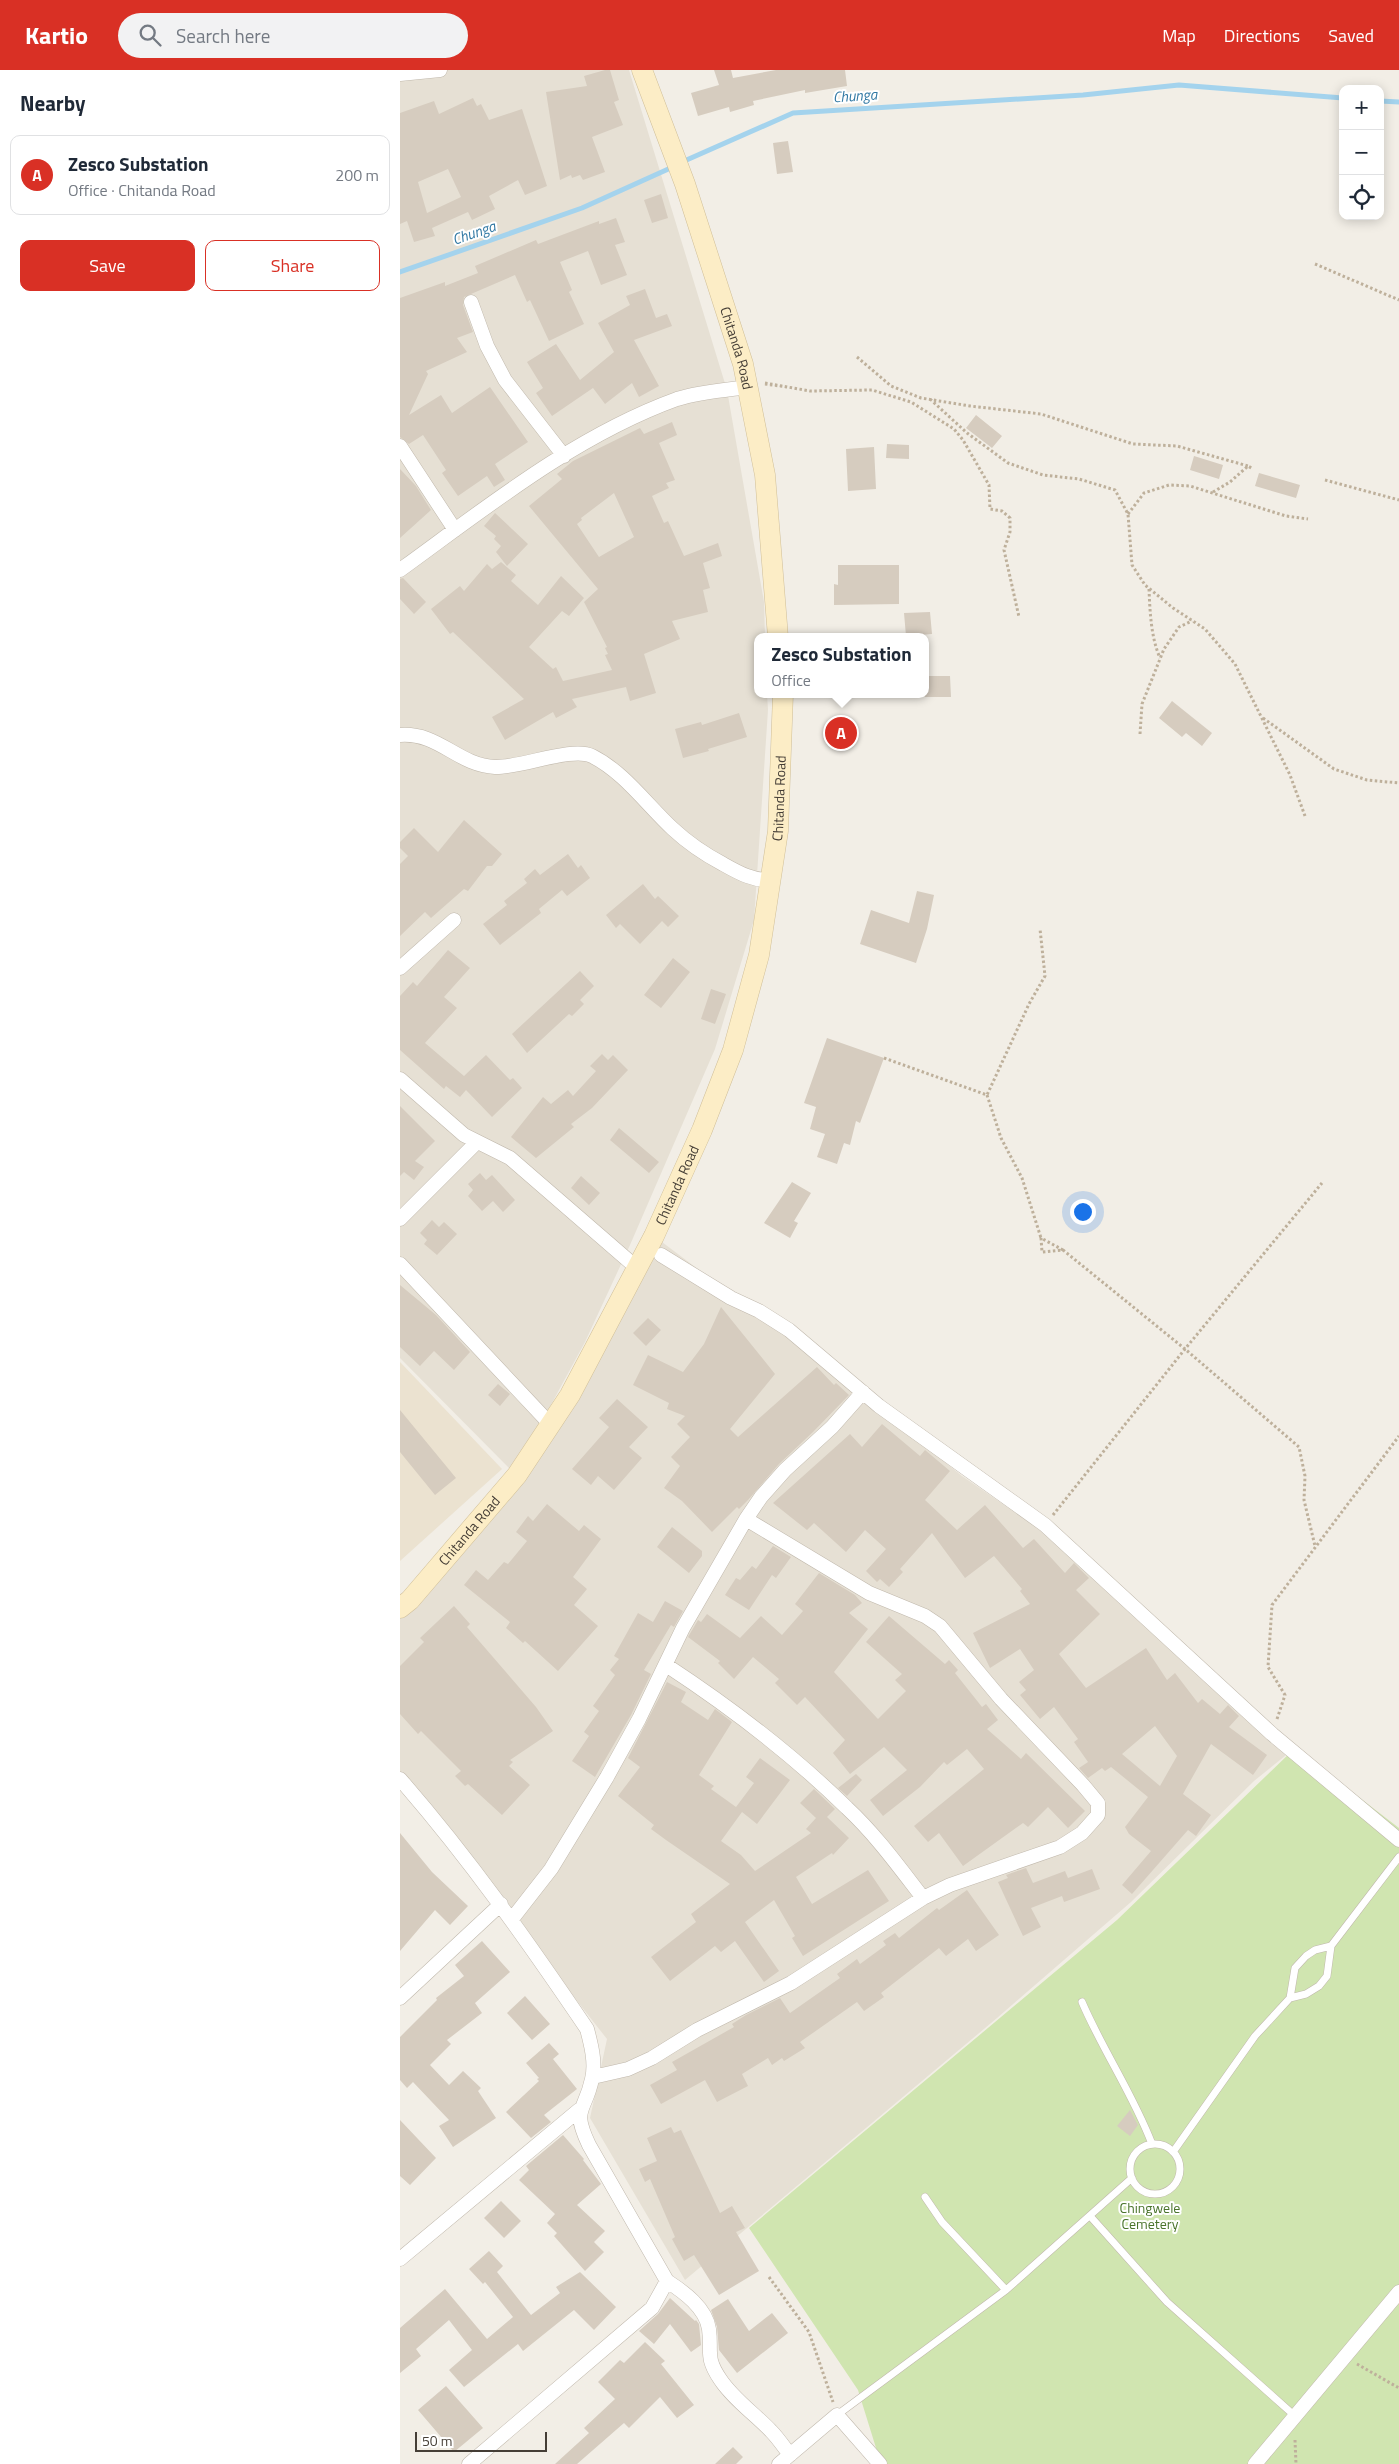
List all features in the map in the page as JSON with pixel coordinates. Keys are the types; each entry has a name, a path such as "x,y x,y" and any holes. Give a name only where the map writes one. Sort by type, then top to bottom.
{"street":[{"path":"400,74 440,70"},
{"name":"Chitanda Road","path":"642,70 685,184 743,364 765,474 778,633"},
{"path":"471,302 487,346 505,380 564,456"},
{"path":"400,570 564,456 621,424 678,399 747,384"},
{"path":"400,446 455,530"},
{"name":"Chitanda Road","path":"400,1608 410,1600 517,1475 570,1395 654,1236 702,1130 733,1050 759,955 778,831 783,698"},
{"path":"400,735 428,737 455,755 492,767 524,764 564,755 590,755 616,773 674,829 713,859 739,874 761,880 772,880"},
{"path":"400,968 454,920"},
{"path":"400,1079 464,1136 510,1158 637,1268"},
{"path":"400,1219 477,1142"},
{"path":"661,1256 789,1330 863,1392 1045,1525 1272,1734 1399,1840"},
{"path":"400,1264 551,1425"},
{"path":"512,1919 551,1869 607,1777 639,1719 683,1628 746,1519 785,1470 832,1427 863,1392"},
{"path":"593,2077 628,2068 652,2058 697,2030 791,1983 923,1898 950,1885 1060,1847 1082,1833 1098,1815 1098,1803 1038,1736 1001,1699 940,1626 925,1616 862,1589 746,1519"},
{"path":"666,1665 746,1721 849,1809 887,1852 923,1898"},
{"path":"400,1779 445,1830 501,1904 587,2029 593,2077 589,2092 579,2110 400,2259"},
{"path":"400,1998 501,1904"},
{"path":"579,2110 581,2129 589,2146 667,2281 683,2291 700,2310 709,2328 708,2349 711,2365 721,2381 773,2432 790,2455"},
{"path":"469,2464 652,2308 667,2281"},
{"path":"1255,2464 1399,2292"},
{"path":"779,2464 837,2415 880,2464"}],"lane":[{"path":"1290,1998 1306,1994 1319,1986 1327,1976 1331,1946 1399,1857"},
{"path":"1173,2152 1255,2036 1290,1998 1295,1968 1306,1956 1315,1950 1331,1946"},
{"path":"1082,2002 1096,2034 1138,2109 1152,2144"},
{"path":"1152,2144 1167,2147 1173,2152 1180,2166 1179,2174 1171,2187 1157,2193 1149,2193 1136,2185 1130,2171 1133,2156 1138,2150 1152,2144"},
{"path":"837,2415 1006,2290 1132,2178"},
{"path":"925,2198 942,2222 1006,2290"},
{"path":"1090,2216 1167,2302 1295,2416"}],"path":[{"path":"1315,264 1399,300"},
{"path":"857,357 891,386 930,399 1041,414 1133,444 1177,446 1253,469"},
{"path":"747,384 810,391 872,390 911,402 954,429 989,485 990,509 1002,511 1010,518 1010,532 1004,550 1019,617"},
{"path":"930,399 966,433 1008,464 1043,475 1079,479 1115,490 1128,514 1132,565 1149,588 1173,608 1205,628 1235,664 1290,774 1305,816"},
{"path":"1212,493 1230,482 1248,466"},
{"path":"1325,480 1399,500"},
{"path":"1128,514 1144,493 1170,485 1190,486 1286,516 1308,519"},
{"path":"1149,588 1155,646 1160,658"},
{"path":"1140,734 1142,704 1160,658 1179,626 1193,621"},
{"path":"1262,718 1334,769 1367,780 1399,783"},
{"path":"1040,929 1045,976 1029,1004 987,1095 1001,1138 1022,1178 1041,1238 1042,1252 1063,1250"},
{"path":"884,1058 987,1095"},
{"path":"1045,1525 1185,1349 1322,1183"},
{"path":"1041,1238 1063,1250 1185,1349 1299,1447 1305,1476 1304,1500 1315,1546"},
{"path":"1272,1734 1285,1695 1268,1666 1272,1605 1399,1436"},
{"path":"769,2277 809,2332 837,2415"},
{"path":"1345,2358 1399,2388"}],"shaded area":[{"path":"400,70 629,70 727,390 764,602 765,633 754,633 754,698 767,698 768,710 754,920 715,1049 630,1245 585,1342 514,1473 400,1358"},
{"path":"654,1236 808,1352 962,1476 1045,1533 1295,1748 1254,1781 1131,1902 997,2018 685,2280 590,2118 607,2039 400,1776 400,1609 517,1477"},
{"path":"400,1362 502,1469 400,1561"}],"green space":[{"name":"Chingwele Cemetery","path":"1295,1748 1399,1828 1399,2464 881,2464 858,2390 749,2228 1117,1920"}],"building":[{"path":"610,70 619,100 614,102 623,125 592,137 605,172 583,180 580,175 572,178 571,175 560,180 546,92 587,86 584,76"},
{"path":"714,70 731,70 733,78 776,70 845,70 847,86 805,93 805,90 753,101 754,105 730,112 729,107 698,116 691,93 719,85"},
{"path":"473,98 477,106 481,104 489,120 522,109 547,186 525,195 518,180 489,196 495,209 472,220 468,212 432,228 435,236 414,242 407,221 400,224 400,113 434,101 439,114","holes":["448,169 461,197 427,213 418,182"]},
{"path":"788,141 793,172 777,174 773,143"},
{"path":"661,194 668,218 652,223 644,200"},
{"path":"616,218 625,242 615,245 627,275 601,285 588,251 560,262 572,290 569,292 584,324 549,341 530,300 527,302 515,275 464,297 463,305 473,332 457,338 467,352 426,371 428,374 409,415 441,395 452,413 490,387 528,442 495,464 505,480 494,487 487,476 458,496 442,473 446,470 423,435 409,444 400,437 400,298 445,282 445,286 478,273 475,266 536,240 538,244 599,221 599,224"},
{"path":"645,289 656,318 667,314 672,326 634,340 659,386 639,397 632,383 605,404 593,388 552,416 536,393 543,388 527,362 556,344 580,380 614,352 598,323 630,305 626,296"},
{"path":"976,415 1002,436 992,448 966,428"},
{"path":"672,422 677,435 659,443 675,480 666,483 669,488 652,496 664,523 668,521 684,556 718,543 722,556 703,563 710,588 703,590 708,612 672,621 680,639 644,654 656,693 630,701 626,687 572,699 577,707 556,718 553,712 505,740 492,717 524,699 453,632 450,634 431,609 460,586 464,591 487,564 492,569 501,562 516,575 511,581 538,605 561,576 584,598 569,616 562,611 529,647 553,669 556,667 563,681 612,670 605,655 608,654 605,648 607,647 584,602 598,589 529,506 562,479 557,474 573,461 640,428 644,434","holes":["614,493 634,537 599,557 577,524 582,520 581,518"]},
{"path":"887,444 909,445 909,459 886,458"},
{"path":"874,447 876,489 848,491 846,449"},
{"path":"1194,456 1223,465 1219,479 1190,470"},
{"path":"400,469 416,486 431,510 400,538"},
{"path":"1259,473 1300,485 1296,498 1255,486"},
{"path":"495,513 528,544 507,566 496,552 501,546 494,539 496,536 484,526"},
{"path":"838,565 899,565 899,604 834,605 834,584 838,585"},
{"path":"403,578 426,602 414,614 400,599 400,579"},
{"path":"930,612 932,634 906,633 904,613"},
{"path":"929,676 950,676 951,697 929,697"},
{"path":"1172,701 1212,733 1202,746 1186,733 1182,737 1159,718"},
{"path":"739,713 747,737 683,758 675,729 701,722 702,725"},
{"path":"464,820 502,854 492,866 487,866 468,891 464,889 431,918 425,912 400,936 400,864 408,856 400,848 400,842 414,828 438,852"},
{"path":"568,854 578,868 581,865 590,878 567,896 562,890 539,909 541,913 500,945 483,924 507,905 504,901 527,883 524,879 535,869 540,875"},
{"path":"643,884 655,899 658,896 679,916 668,927 662,921 640,944 620,924 616,928 606,915"},
{"path":"917,891 934,895 927,929 916,963 860,944 871,910 909,923"},
{"path":"448,950 470,968 444,997 457,1008 425,1043 464,1076 486,1055 510,1080 513,1078 522,1088 492,1117 466,1090 460,1097 446,1086 444,1089 400,1050 400,996 413,982 417,986"},
{"path":"673,958 690,972 661,1008 644,995"},
{"path":"580,971 594,986 580,1000 584,1004 572,1016 569,1014 527,1053 512,1034"},
{"path":"711,989 726,994 715,1024 701,1019"},
{"path":"827,1038 884,1058 860,1123 856,1121 850,1145 844,1143 837,1164 817,1157 825,1134 810,1129 816,1107 804,1103"},
{"path":"602,1054 608,1060 613,1055 628,1070 592,1108 571,1124 574,1127 536,1158 511,1137 543,1097 551,1104 568,1090 573,1096 596,1071 590,1066"},
{"path":"400,1106 435,1141 415,1161 424,1167 414,1180 404,1172 400,1176"},
{"path":"619,1128 659,1162 649,1173 610,1140"},
{"path":"480,1173 486,1180 492,1175 515,1200 503,1212 493,1201 482,1211 468,1196 473,1190 468,1184"},
{"path":"581,1176 600,1193 589,1205 571,1188"},
{"path":"792,1182 811,1193 794,1221 798,1223 790,1238 764,1223"},
{"path":"432,1220 439,1227 444,1222 457,1234 437,1255 424,1244 427,1240 420,1233"},
{"path":"400,1285 436,1315 470,1352 454,1370 434,1351 420,1366 400,1347"},
{"path":"721,1307 775,1374 730,1429 738,1437 817,1367 834,1385 836,1383 849,1395 779,1464 739,1509 737,1507 712,1532 682,1501 664,1488 680,1466 671,1457 690,1437 677,1424 685,1416 667,1409 669,1403 633,1385 648,1355 683,1372 704,1344"},
{"path":"648,1318 661,1330 646,1346 633,1333"},
{"path":"498,1384 510,1394 500,1406 488,1395"},
{"path":"617,1399 648,1427 629,1447 642,1458 614,1490 598,1476 591,1485 572,1469 609,1427 599,1418"},
{"path":"400,1410 456,1478 435,1495 400,1452"},
{"path":"882,1424 920,1456 925,1450 950,1471 925,1500 957,1530 985,1505 1023,1548 1034,1539 1065,1573 1074,1563 1089,1578 1076,1590 1100,1614 1059,1654 1086,1688 1146,1648 1167,1680 1175,1673 1198,1703 1202,1699 1220,1714 1228,1705 1239,1716 1229,1727 1267,1755 1253,1775 1211,1744 1183,1794 1211,1815 1196,1836 1188,1830 1132,1894 1122,1885 1151,1851 1129,1834 1125,1827 1148,1797 1111,1767 1105,1771 1102,1768 1088,1778 1079,1768 1088,1762 1074,1742 1078,1739 1054,1707 1040,1719 1020,1695 1026,1690 1019,1682 1034,1670 1020,1649 990,1668 973,1633 1030,1604 1020,1591 1022,1589 994,1556 965,1578 932,1533 900,1569 903,1572 889,1587 880,1579 877,1582 866,1571 886,1549 865,1530 846,1552 814,1523 807,1530 773,1503 850,1434 862,1447","holes":["1155,1726 1177,1756 1160,1786 1122,1754"]},
{"path":"547,1504 579,1531 584,1525 601,1539 573,1577 587,1589 574,1605 598,1626 558,1671 525,1641 523,1643 506,1628 510,1622 464,1585 476,1570 488,1580 504,1562 508,1564 527,1541 516,1532 528,1516 533,1521"},
{"path":"672,1527 702,1551 702,1556 689,1573 657,1547"},
{"path":"773,1546 791,1557 776,1578 772,1575 749,1610 725,1595 736,1578 740,1580 752,1566 756,1569"},
{"path":"819,1573 855,1595 862,1603 849,1613 868,1629 834,1672 878,1719 906,1691 895,1680 902,1674 866,1642 889,1616 945,1664 949,1660 958,1670 955,1673 982,1707 986,1704 998,1720 987,1729 1021,1759 1026,1753 1085,1811 1068,1828 1048,1807 1028,1827 1023,1823 963,1866 939,1833 928,1842 914,1826 984,1769 967,1749 947,1765 944,1762 920,1787 883,1816 870,1800 907,1770 884,1747 850,1774 833,1753 845,1740 805,1697 797,1705 775,1683 779,1679 753,1657 734,1679 718,1663 720,1661 688,1637 698,1620 701,1622 707,1614 740,1638 761,1616 782,1635 803,1611 795,1604"},
{"path":"665,1601 683,1611 674,1627 671,1625 644,1670 651,1674 631,1715 595,1777 572,1761 589,1736 584,1732 599,1711 593,1706 615,1675 610,1670 619,1659 614,1656 638,1613 653,1622"},
{"path":"454,1606 470,1624 467,1627 536,1707 553,1731 510,1760 513,1762 509,1766 530,1785 502,1815 468,1784 465,1786 455,1776 461,1771 421,1731 418,1734 400,1714 400,1666 424,1642 420,1638"},
{"path":"667,1682 686,1692 681,1702 708,1720 715,1709 732,1722 699,1775 714,1786 711,1789 736,1807 754,1783 746,1777 760,1758 790,1780 757,1824 742,1812 721,1841 741,1855 755,1871 811,1833 806,1829 816,1818 800,1803 814,1789 835,1809 827,1817 849,1838 833,1855 832,1853 796,1877 812,1904 868,1870 889,1901 803,1956 792,1938 795,1936 774,1900 745,1922 779,1971 764,1982 735,1941 721,1952 715,1946 670,1981 651,1957 696,1922 691,1914 730,1884 651,1829 654,1825 618,1796 640,1767 628,1758"},
{"path":"856,1774 862,1780 847,1796 838,1788"},
{"path":"400,1833 432,1872 468,1906 450,1925 435,1910 400,1951"},
{"path":"1026,1868 1033,1883 1065,1871 1068,1878 1092,1869 1100,1889 1064,1902 1062,1896 1031,1908 1041,1927 1023,1936 998,1882 1008,1878 1006,1875"},
{"path":"967,1890 999,1935 976,1951 968,1939 946,1956 939,1948 881,1993 884,1997 864,2011 857,2002 800,2042 805,2048 784,2061 782,2058 772,2065 768,2058 742,2074 748,2086 717,2102 705,2080 661,2104 650,2085 677,2070 672,2062 734,2027 732,2024 746,2015 780,1998 790,2013 840,1978 837,1974 857,1959 860,1964 886,1945 883,1941 895,1933 899,1938 937,1908 939,1910"},
{"path":"482,1941 510,1972 475,2003 482,2013 447,2040 451,2044 430,2065 449,2085 463,2071 481,2088 478,2091 496,2118 453,2147 439,2126 449,2120 413,2082 407,2088 400,2080 400,2037 437,2000 436,1998 464,1976 455,1965"},
{"path":"525,1996 550,2024 532,2040 507,2013"},
{"path":"549,2043 559,2054 553,2059 577,2089 544,2115 551,2122 531,2138 506,2112 539,2081 537,2079 539,2078 526,2063"},
{"path":"1130,2110 1138,2125 1130,2136 1117,2126"},
{"path":"400,2120 436,2158 410,2185 400,2176"},
{"path":"671,2127 674,2133 681,2130 720,2213 732,2206 745,2228 736,2232 759,2271 719,2295 694,2255 684,2261 672,2239 675,2237 650,2179 645,2182 639,2169 657,2161 647,2138"},
{"path":"563,2135 584,2159 601,2184 577,2205 605,2231 594,2242 604,2252 585,2271 554,2236 557,2233 547,2223 555,2214 519,2180 529,2170 526,2166"},
{"path":"501,2201 521,2221 504,2238 484,2218"},
{"path":"489,2251 503,2266 497,2272 531,2315 560,2293 556,2287 580,2272 616,2307 594,2330 574,2310 523,2351 518,2344 464,2387 449,2370 472,2350 449,2320 416,2349 421,2356 400,2373 400,2328 445,2289 487,2339 513,2317 485,2282 483,2284 469,2269"},
{"path":"670,2298 699,2324 701,2345 691,2352 670,2324 654,2344 639,2331 658,2314"},
{"path":"728,2299 749,2331 772,2313 788,2333 737,2373 719,2350 717,2327 711,2310"},
{"path":"645,2342 665,2361 661,2364 694,2405 677,2418 660,2397 629,2428 624,2423 577,2464 555,2464 589,2433 584,2428 615,2399 598,2382 620,2360 624,2363"},
{"path":"446,2386 483,2428 454,2452 418,2410"},
{"path":"733,2447 743,2457 736,2464 715,2464"}],"waterway":[{"name":"Chunga","path":"682,162 793,113 1083,95 1179,85 1339,98"},
{"name":"Chunga","path":"1384,101 1399,102"},
{"name":"Chunga","path":"400,272 582,208 675,166"}],"place":[{"name":"Zesco Substation","path":"841,733"}]}
